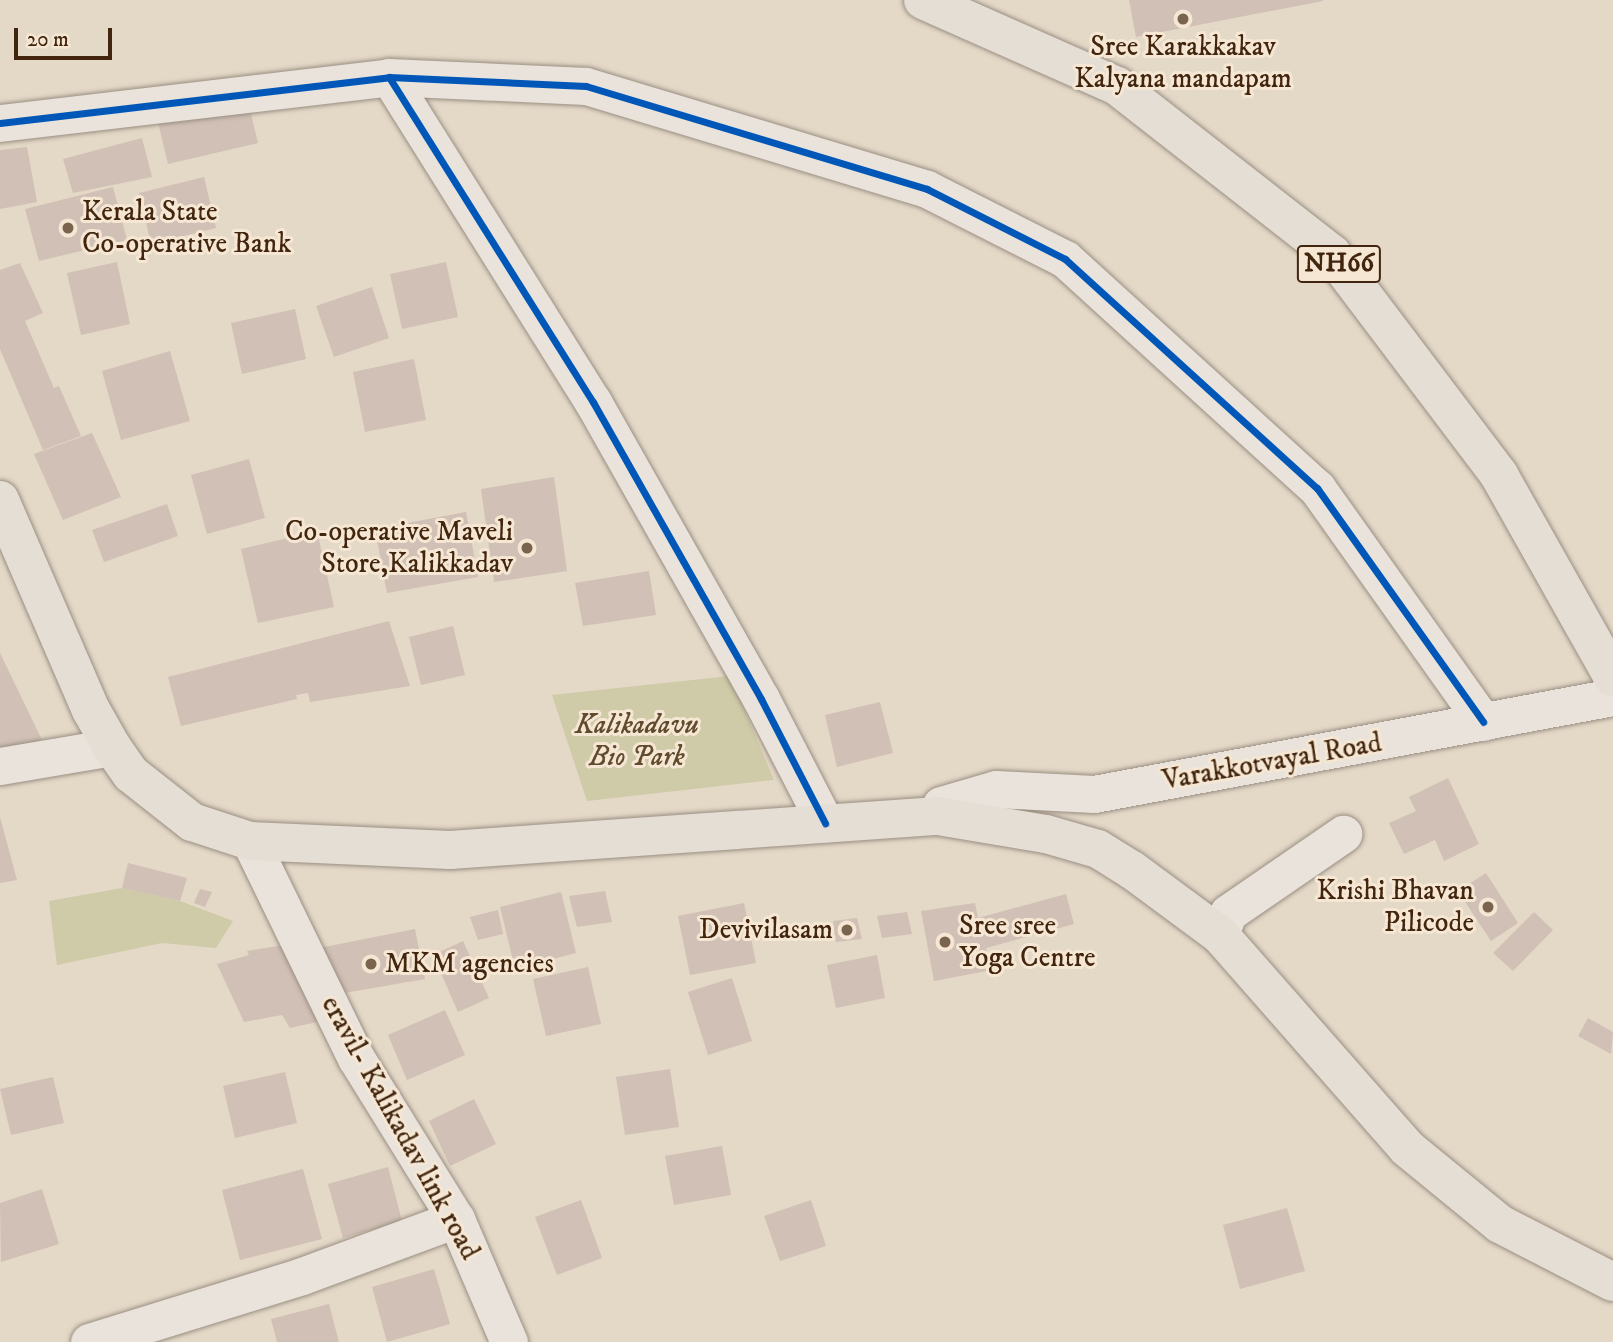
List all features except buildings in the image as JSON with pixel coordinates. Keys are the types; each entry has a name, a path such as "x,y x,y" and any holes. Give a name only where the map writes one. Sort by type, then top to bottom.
{"highway":[{"name":"NH66","path":"923,0 1117,86 1332,254 1499,475 1613,677"},
{"path":"0,500 91,710 112,747 131,774 192,822 250,841 450,850 938,816 1046,834 1098,849 1132,870 1220,935 1407,1148 1500,1224 1613,1282"}],"street":[{"path":"389,77 593,402 761,699 825,823"},
{"path":"0,123 389,77 586,86 927,189 1065,259 1317,488 1483,722"},
{"name":"Varakkotvayal Road","path":"938,816 941,805 996,789 1094,794 1613,697"},
{"path":"0,766 112,747"},
{"path":"1220,935 1228,913 1343,834"},
{"name":"eravil- Kalikadav link road","path":"250,841 356,1058 456,1219 509,1342"},
{"path":"89,1342 302,1276 456,1219"}],"green space":[{"name":"Kalikadavu Bio Park","path":"730,676 774,780 587,801 552,695"},
{"path":"122,888 180,901 233,921 216,948 162,943 57,965 49,901"}],"cycle path":[{"path":"389,77 593,402 761,699 825,823"},
{"path":"0,123 389,77 586,86 927,189 1065,259 1317,488 1483,722"}],"place":[{"name":"Sree Karakkakav Kalyana mandapam","path":"1183,19"},
{"name":"Kerala State Co-operative Bank","path":"68,228"},
{"name":"Co-operative Maveli Store,Kalikkadav","path":"527,548"},
{"name":"Krishi Bhavan Pilicode","path":"1488,907"},
{"name":"Devivilasam","path":"847,930"},
{"name":"Sree sree Yoga Centre","path":"945,942"},
{"name":"MKM agencies","path":"371,964"}]}
